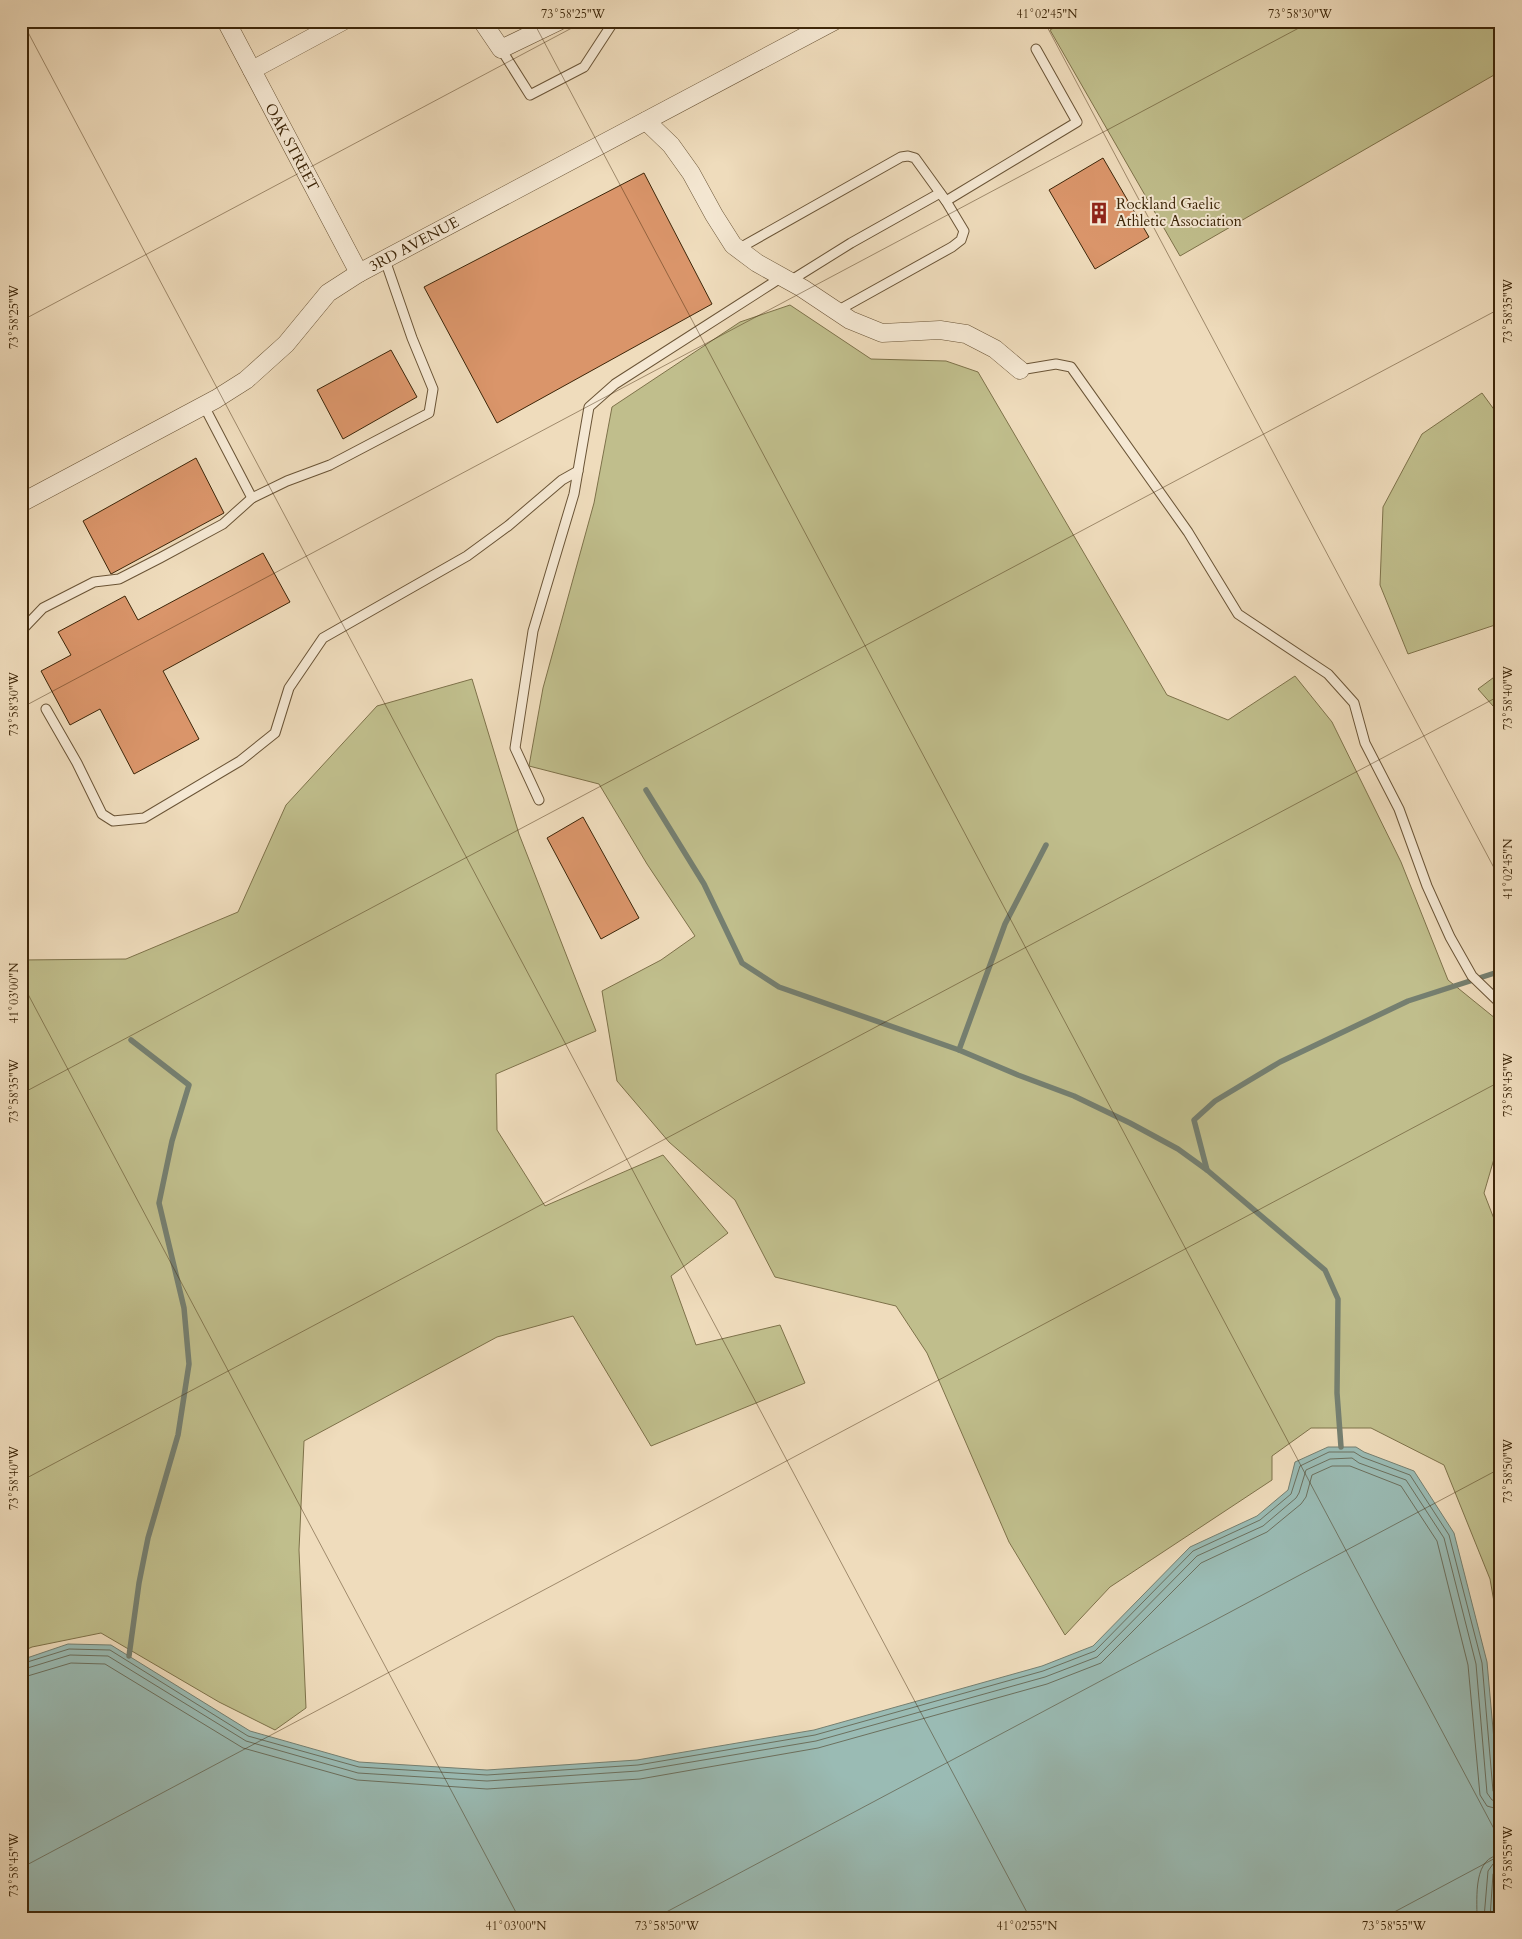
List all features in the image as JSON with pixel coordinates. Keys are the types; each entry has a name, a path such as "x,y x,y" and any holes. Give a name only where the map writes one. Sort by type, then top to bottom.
{"street":[{"name":"OAK STREET","path":"226,21 359,272"},
{"path":"252,70 343,21"},
{"path":"482,21 501,49 559,21"},
{"name":"3RD AVENUE","path":"21,503 204,406 246,380 286,344 328,293 359,272 385,260 834,21"},
{"path":"646,121 671,145 691,173 733,245 758,263 850,320 882,333 940,330 966,334 995,349 1020,370"}],"lane":[{"path":"501,49 530,95 584,67 614,21"},
{"path":"946,202 1078,122 1036,49"},
{"path":"738,249 901,157 915,158 964,231 961,240 952,247 837,311"},
{"path":"539,800 515,748 533,631 574,494 590,407 615,384 786,279 940,193"},
{"path":"21,631 43,608 94,582 120,578 160,558 223,524 252,498 286,481 330,465 429,413 432,389 385,260"},
{"path":"1020,370 1056,364 1071,367 1188,532 1238,614 1328,674 1354,703 1365,743 1399,810 1427,886 1450,937 1472,976 1501,1004"},
{"path":"204,406 252,498"},
{"path":"46,709 77,763 102,814 113,821 144,818 240,761 275,733 289,688 323,638 467,556 508,526 562,480 578,471"}],"shaded area":[{"path":"1066,21 1501,21 1501,71 1180,256 1050,30"},
{"path":"790,305 871,359 946,361 978,372 1167,695 1228,720 1295,676 1332,722 1401,862 1448,980 1501,1023 1501,1135 1484,1193 1501,1237 1501,1642 1490,1579 1444,1465 1371,1428 1311,1428 1272,1456 1272,1480 1110,1587 1065,1635 1009,1542 927,1353 896,1306 775,1277 735,1200 669,1142 617,1081 602,991 661,960 695,936 647,864 599,784 529,766 543,688 594,503 612,407 740,322"},
{"path":"1482,393 1501,419 1501,623 1408,654 1380,585 1383,507 1422,434"},
{"path":"1501,672 1501,715 1478,689"},
{"path":"472,679 519,834 596,1031 496,1074 497,1130 545,1206 663,1155 728,1233 671,1276 696,1345 780,1325 805,1383 651,1446 573,1316 497,1337 304,1441 299,1550 306,1708 275,1730 219,1702 101,1633 32,1647 21,1652 21,960 126,959 238,912 286,805 377,706"}],"water":[{"path":"1328,1447 1356,1447 1364,1452 1414,1471 1454,1533 1487,1662 1501,1818 1495,1918 21,1918 21,1660 68,1644 111,1645 250,1731 359,1762 487,1770 637,1760 814,1730 1042,1666 1093,1646 1190,1547 1257,1516 1288,1490 1295,1462"}],"building":[{"name":"Rockland Gaelic Athletic Association","path":"1103,158 1149,237 1095,269 1049,190"},
{"path":"644,173 712,304 497,423 424,287"},
{"path":"391,350 417,397 343,439 317,390"},
{"path":"196,458 224,513 111,574 83,521"},
{"path":"263,553 290,602 163,671 199,739 134,774 100,709 70,725 41,671 71,655 58,632 125,596 138,620"},
{"path":"583,817 639,918 601,939 547,838"}],"waterway":[{"path":"646,790 704,884 742,963 779,987 959,1050"},
{"path":"1046,845 1005,924 959,1050 1074,1096 1130,1123 1178,1149 1207,1170"},
{"path":"1341,1447 1337,1393 1338,1299 1325,1270 1207,1170 1194,1120 1215,1101 1280,1062 1408,1001 1501,971"},
{"path":"129,1656 139,1583 148,1538 178,1435 189,1364 184,1308 159,1203 172,1141 189,1085 131,1040"}],"place":[{"name":"Rockland Gaelic Athletic Association","path":"1099,213"}]}
